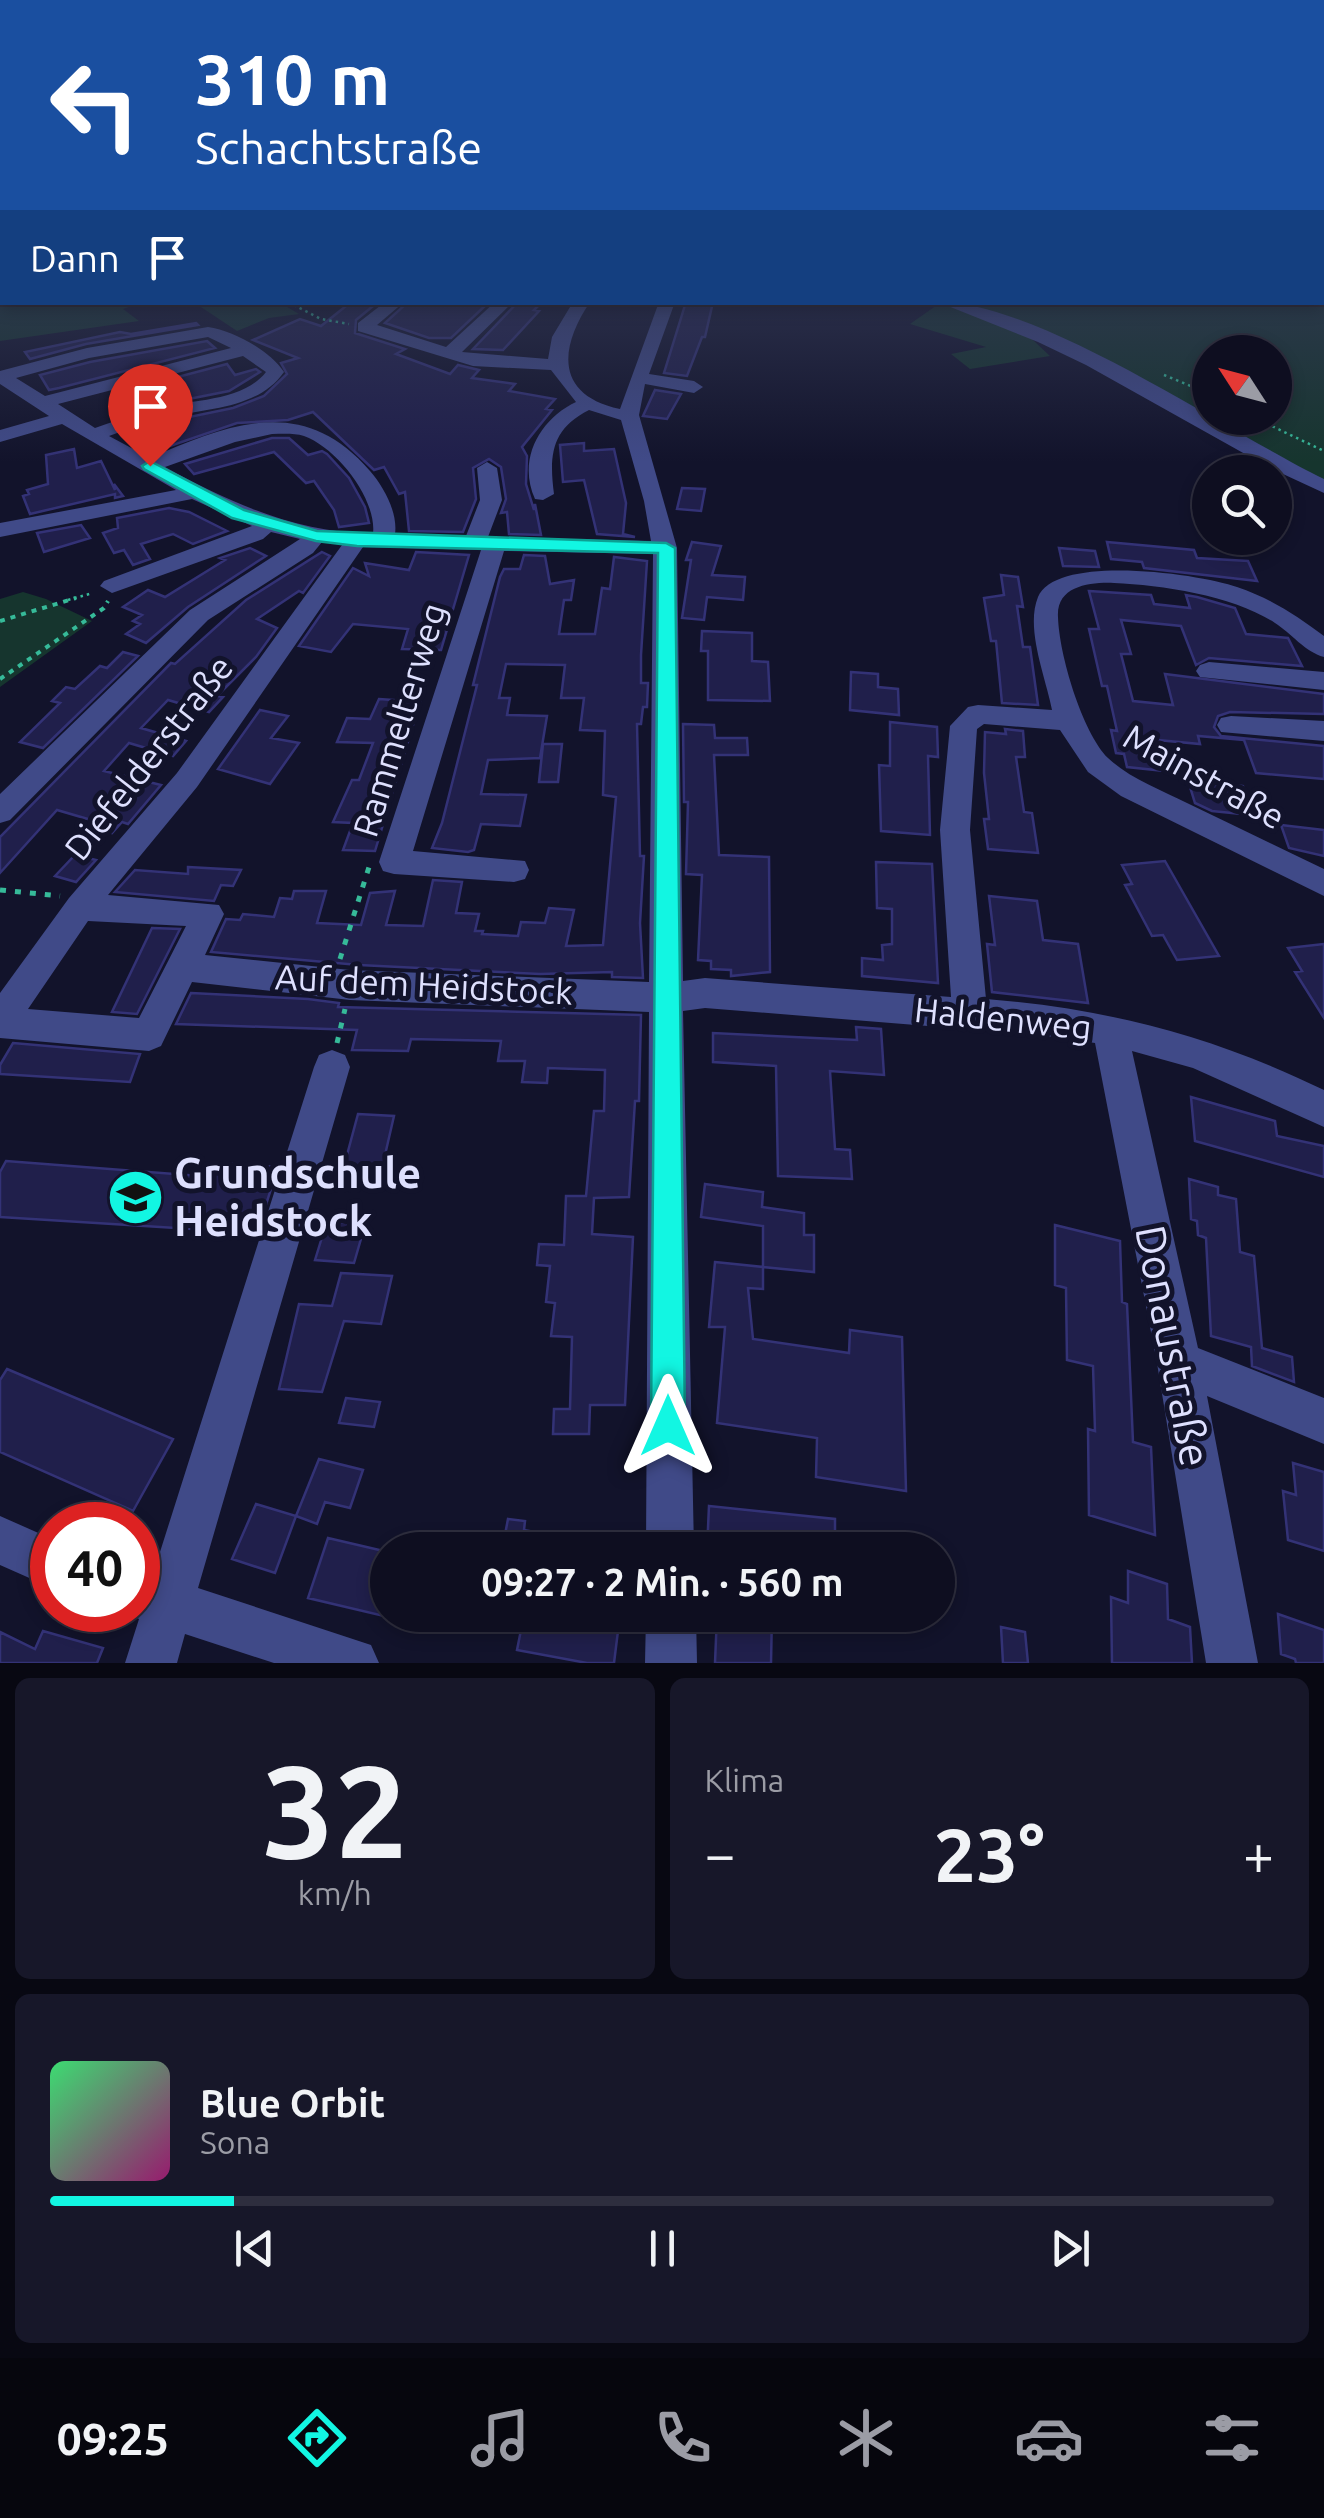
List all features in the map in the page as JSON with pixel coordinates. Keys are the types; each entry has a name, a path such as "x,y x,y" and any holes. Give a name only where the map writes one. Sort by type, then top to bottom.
{"street":[{"path":"364,327 390,307"},
{"path":"448,355 500,307"},
{"path":"579,307 560,336 556,365 560,375 602,412 629,414"},
{"path":"666,307 642,378 632,394 629,414 666,548 670,1532"},
{"path":"960,307 1037,333 1253,454 1324,488"},
{"path":"364,327 448,355 488,363 556,365"},
{"path":"1,377 87,353 199,333 220,334 274,372 270,382 256,390 155,414 93,435"},
{"path":"42,403 246,350"},
{"path":"1,377 93,435 192,490 267,525 316,536 369,541 666,548"},
{"path":"642,378 694,387"},
{"path":"543,494 538,460 542,441 567,414 589,403"},
{"path":"0,436 65,417"},
{"path":"150,466 258,431 309,431 359,470 376,491 386,531 369,541"},
{"name":"Rammelterweg","path":"487,468 491,500 484,545 394,862 514,870"},
{"path":"0,530 181,496 192,490"},
{"path":"112,586 254,534 267,525"},
{"path":"0,812 198,615 305,548 316,536"},
{"name":"Diefelderstraße","path":"0,1022 84,903 187,780 369,541"},
{"name":"Mainstraße","path":"1324,649 1282,616 1229,592 1115,576 1081,578 1051,594 1046,615 1068,721 1098,765 1131,788 1324,883"},
{"path":"1209,671 1324,680"},
{"path":"970,1014 955,830 964,726 978,714 1068,721"},
{"name":"Mainstraße","path":"1231,725 1324,731"},
{"path":"0,1022 149,1035 208,914 84,903"},
{"name":"Auf dem Heidstock","path":"181,967 342,984 667,998"},
{"name":"Haldenweg","path":"667,998 705,993 970,1014 1110,1030 1195,1052 1266,1080 1324,1109"},
{"name":"Donaustraße","path":"1110,1030 1179,1363 1232,1663"},
{"path":"160,1579 332,1066"},
{"path":"1179,1363 1324,1421"},
{"path":"0,1540 30,1554"},
{"path":"160,1602 353,1663"},
{"path":"151,1663 152,1632"},
{"path":"671,1632 672,1663"}],"path":[{"path":"297,307 321,319 364,327"},
{"path":"1292,435 1324,450"},
{"path":"0,621 112,586"},
{"path":"0,680 104,608 112,586"},
{"path":"332,1066 342,984 370,861 394,862"},
{"path":"0,890 84,903"}],"green space":[{"path":"0,307 130,307 123,309 139,321 0,341"},
{"path":"200,307 286,307 299,314 269,318 237,331"},
{"path":"935,307 952,307 1019,327 1050,356 970,369 951,354 986,347 910,324"},
{"path":"973,307 1324,307 1324,482 1292,466 1292,455 1271,455 1232,435 1292,435 1292,335 1192,335 1192,415 987,310"},
{"path":"23,592 92,621 0,687 0,599"}],"building":[{"path":"345,307 372,307 356,320 355,333 405,349 396,354 450,374 458,365 479,370 472,378 515,384 509,391 555,399 546,409 552,410 522,447 527,456 526,484 541,535 509,534 507,512 501,513 506,499 501,467 489,459 473,468 476,499 463,532 409,531 405,492 399,494 384,467 374,470 313,412 288,420 237,423 170,446 155,424 233,408 264,396 287,374 281,363 298,358 253,340 300,319 321,326"},
{"path":"403,307 484,307 451,338 429,338 385,323"},
{"path":"514,307 537,307 534,310 539,311 503,350 473,349"},
{"path":"685,307 712,307 705,337 687,376 664,373"},
{"path":"196,323 30,359 25,352 120,332 131,334"},
{"path":"207,341 215,348 59,388 49,390 40,375 90,362"},
{"path":"227,364 235,375 256,369 260,372 229,391 143,408 141,405 145,404 136,388"},
{"path":"655,390 681,394 667,419 643,416"},
{"path":"272,438 289,438 308,455 322,451 327,454 349,478 369,523 339,527 334,510 314,481 306,483 274,452 194,474 185,464"},
{"path":"584,443 584,451 614,449 626,503 623,534 635,537 597,534 584,480 563,482 560,445"},
{"path":"74,449 77,468 101,461 115,490 114,484 123,496 115,498 115,494 30,514 23,496 29,494 27,490 48,484 46,455"},
{"path":"682,488 705,489 701,511 677,509"},
{"path":"169,508 189,512 227,531 193,544 173,534 141,544 150,559 133,565 124,550 114,553 103,533 118,528 117,518"},
{"path":"81,525 90,538 44,552 37,533"},
{"path":"692,542 721,546 712,575 745,577 743,600 707,597 704,620 682,618 691,560 686,560"},
{"path":"1107,542 1192,550 1197,558 1248,561 1257,581 1144,568 1142,562 1111,559"},
{"path":"250,548 266,556 188,607 146,643 126,634 140,624 133,621 142,615 123,607 148,590 165,597 225,560 220,558"},
{"path":"1059,548 1095,551 1099,567 1063,566"},
{"path":"322,552 330,556 303,593 299,591 257,619 277,628 256,657 217,696 223,697 209,712 168,700 141,728 186,741 173,756 129,743 104,771 161,785 128,824 122,822 112,833 93,828 98,822 57,810 0,873 0,837 171,663 175,664 246,600"},
{"path":"416,552 469,555 441,650 402,649 408,629 353,624 331,652 299,646 353,568 369,576 365,563 409,570"},
{"path":"524,555 545,556 550,584 574,580 571,600 564,600 559,634 595,634 602,588 610,589 614,557 647,561 641,683 648,683 647,707 643,707 641,724 637,724 640,856 644,856 640,923 643,978 612,977 612,972 540,974 359,965 211,952 226,919 240,920 243,914 274,917 280,898 292,899 294,891 326,891 317,923 361,925 370,893 395,891 386,925 423,926 433,880 462,882 456,913 479,914 475,931 483,931 482,934 518,936 521,922 545,923 549,908 574,910 566,946 603,945 616,797 603,795 605,731 580,730 584,698 561,698 565,665 506,664 499,698 510,698 507,715 547,716 540,758 488,760 481,794 526,795 520,826 481,824 474,850 468,852 432,848 477,685 473,685 500,577 504,569 520,569"},
{"path":"1001,575 1018,577 1023,607 1017,606 1023,647 1030,647 1038,705 1002,703 996,641 991,641 984,598 1004,595"},
{"path":"1089,591 1151,595 1154,604 1190,608 1186,595 1197,597 1235,608 1246,634 1288,638 1302,666 1209,658 1196,665 1181,626 1121,620 1131,654 1121,654 1133,701 1173,705 1165,674 1324,694 1324,714 1230,712 1218,716 1214,727 1221,736 1324,746 1324,779 1256,773 1244,740 1198,736 1200,744 1157,740 1165,771 1127,767 1124,754 1116,753 1111,730 1117,731 1089,629 1099,629"},
{"path":"702,631 752,633 752,661 768,662 770,701 708,700 708,651 701,651"},
{"path":"123,652 138,656 43,748 20,742 60,703 52,701 66,687 75,689"},
{"path":"851,672 878,674 878,687 898,689 899,715 850,710"},
{"path":"379,699 420,702 375,851 343,850 353,823 333,822 352,780 359,780 373,743 337,742 347,718 370,719"},
{"path":"260,710 288,716 271,738 299,743 270,784 218,769"},
{"path":"890,722 937,727 938,757 928,756 930,835 881,831 879,765 890,766"},
{"path":"683,724 714,725 715,738 747,738 748,755 714,755 719,855 769,857 770,972 731,976 731,970 711,969 711,961 698,960 702,875 686,874 688,802 684,802"},
{"path":"1005,729 1023,731 1025,757 1016,757 1024,812 1032,813 1038,853 988,849 984,819 989,819 985,732 1006,734"},
{"path":"543,744 562,744 558,782 539,782"},
{"path":"1187,777 1243,786 1252,815 1212,811 1195,803"},
{"path":"1281,825 1324,830 1324,856 1289,848"},
{"path":"75,855 96,860 76,882 55,876"},
{"path":"1165,861 1219,956 1177,960 1163,935 1152,936 1125,885 1132,884 1122,865"},
{"path":"876,862 932,864 938,983 862,976 862,958 883,960 882,945 892,944 892,909 877,908"},
{"path":"188,867 241,870 233,886 221,885 214,901 115,892 135,870 188,874"},
{"path":"989,896 1037,901 1043,940 1078,944 1088,1003 992,992 987,944 995,945"},
{"path":"152,928 180,929 137,1014 112,1012"},
{"path":"1324,944 1324,1018 1295,972 1302,971 1288,948"},
{"path":"191,993 308,999 339,1003 338,1007 641,1015 639,1101 635,1101 629,1197 594,1198 592,1234 633,1237 625,1405 590,1405 589,1434 553,1434 554,1409 570,1409 572,1337 551,1336 555,1303 546,1302 550,1266 537,1265 539,1244 564,1245 566,1196 586,1196 594,1111 604,1111 605,1070 548,1068 547,1083 522,1082 525,1061 498,1061 501,1041 411,1039 408,1051 352,1050 357,1030 176,1024"},
{"path":"856,1027 881,1029 884,1075 830,1071 835,1149 850,1150 852,1179 778,1176 776,1066 713,1062 713,1033 857,1040"},
{"path":"13,1043 140,1054 130,1082 0,1074 0,1065"},
{"path":"1191,1097 1275,1121 1277,1136 1324,1146 1324,1177 1195,1141"},
{"path":"358,1114 394,1116 379,1181 340,1181"},
{"name":"Grundschule Heidstock","path":"6,1161 213,1177 218,1163 278,1167 257,1233 0,1217 0,1172"},
{"path":"1189,1179 1218,1187 1218,1195 1236,1199 1240,1252 1254,1256 1262,1348 1292,1357 1294,1382 1252,1366 1251,1347 1211,1336 1206,1238 1198,1235 1197,1221 1191,1219"},
{"path":"705,1184 763,1192 762,1207 804,1213 804,1235 814,1235 814,1272 763,1267 763,1226 701,1217"},
{"path":"327,1221 365,1225 354,1263 315,1260"},
{"path":"1055,1225 1120,1241 1133,1442 1151,1447 1155,1535 1089,1515 1088,1429 1095,1431 1093,1366 1067,1360 1066,1288 1055,1285"},
{"path":"715,1262 763,1267 763,1289 748,1288 753,1339 849,1353 850,1330 902,1337 906,1491 816,1477 817,1438 717,1423 725,1327 709,1327"},
{"path":"341,1273 392,1276 381,1324 344,1321 322,1392 279,1389 299,1304 332,1306"},
{"path":"7,1369 173,1439 138,1502 113,1502 0,1452 0,1380"},
{"path":"346,1398 380,1402 374,1427 339,1423"},
{"path":"319,1459 363,1470 350,1508 325,1502 317,1524 296,1516"},
{"path":"1293,1463 1324,1472 1324,1551 1288,1540 1283,1491 1296,1495"},
{"path":"256,1504 296,1516 275,1573 232,1559"},
{"path":"709,1506 835,1519 835,1532 708,1532"},
{"path":"508,1519 525,1521 524,1530 534,1532 505,1532"},
{"path":"328,1538 370,1548 370,1613 308,1598"},
{"path":"1128,1571 1167,1584 1168,1619 1190,1627 1192,1663 1112,1663 1111,1597 1128,1603"},
{"path":"1278,1614 1324,1630 1324,1663 1296,1663 1281,1654"},
{"path":"1001,1627 1025,1632 1028,1663 1003,1663"},
{"path":"0,1632 35,1649 43,1632 103,1648 97,1663 0,1663"},
{"path":"521,1632 618,1632 614,1663 587,1663 517,1650"},
{"path":"716,1632 772,1632 771,1663 715,1663"}],"place":[{"name":"Grundschule Heidstock","path":"135,1197"}],"route":[{"path":"150,466 238,514 316,536 666,548 668,1426"}]}
